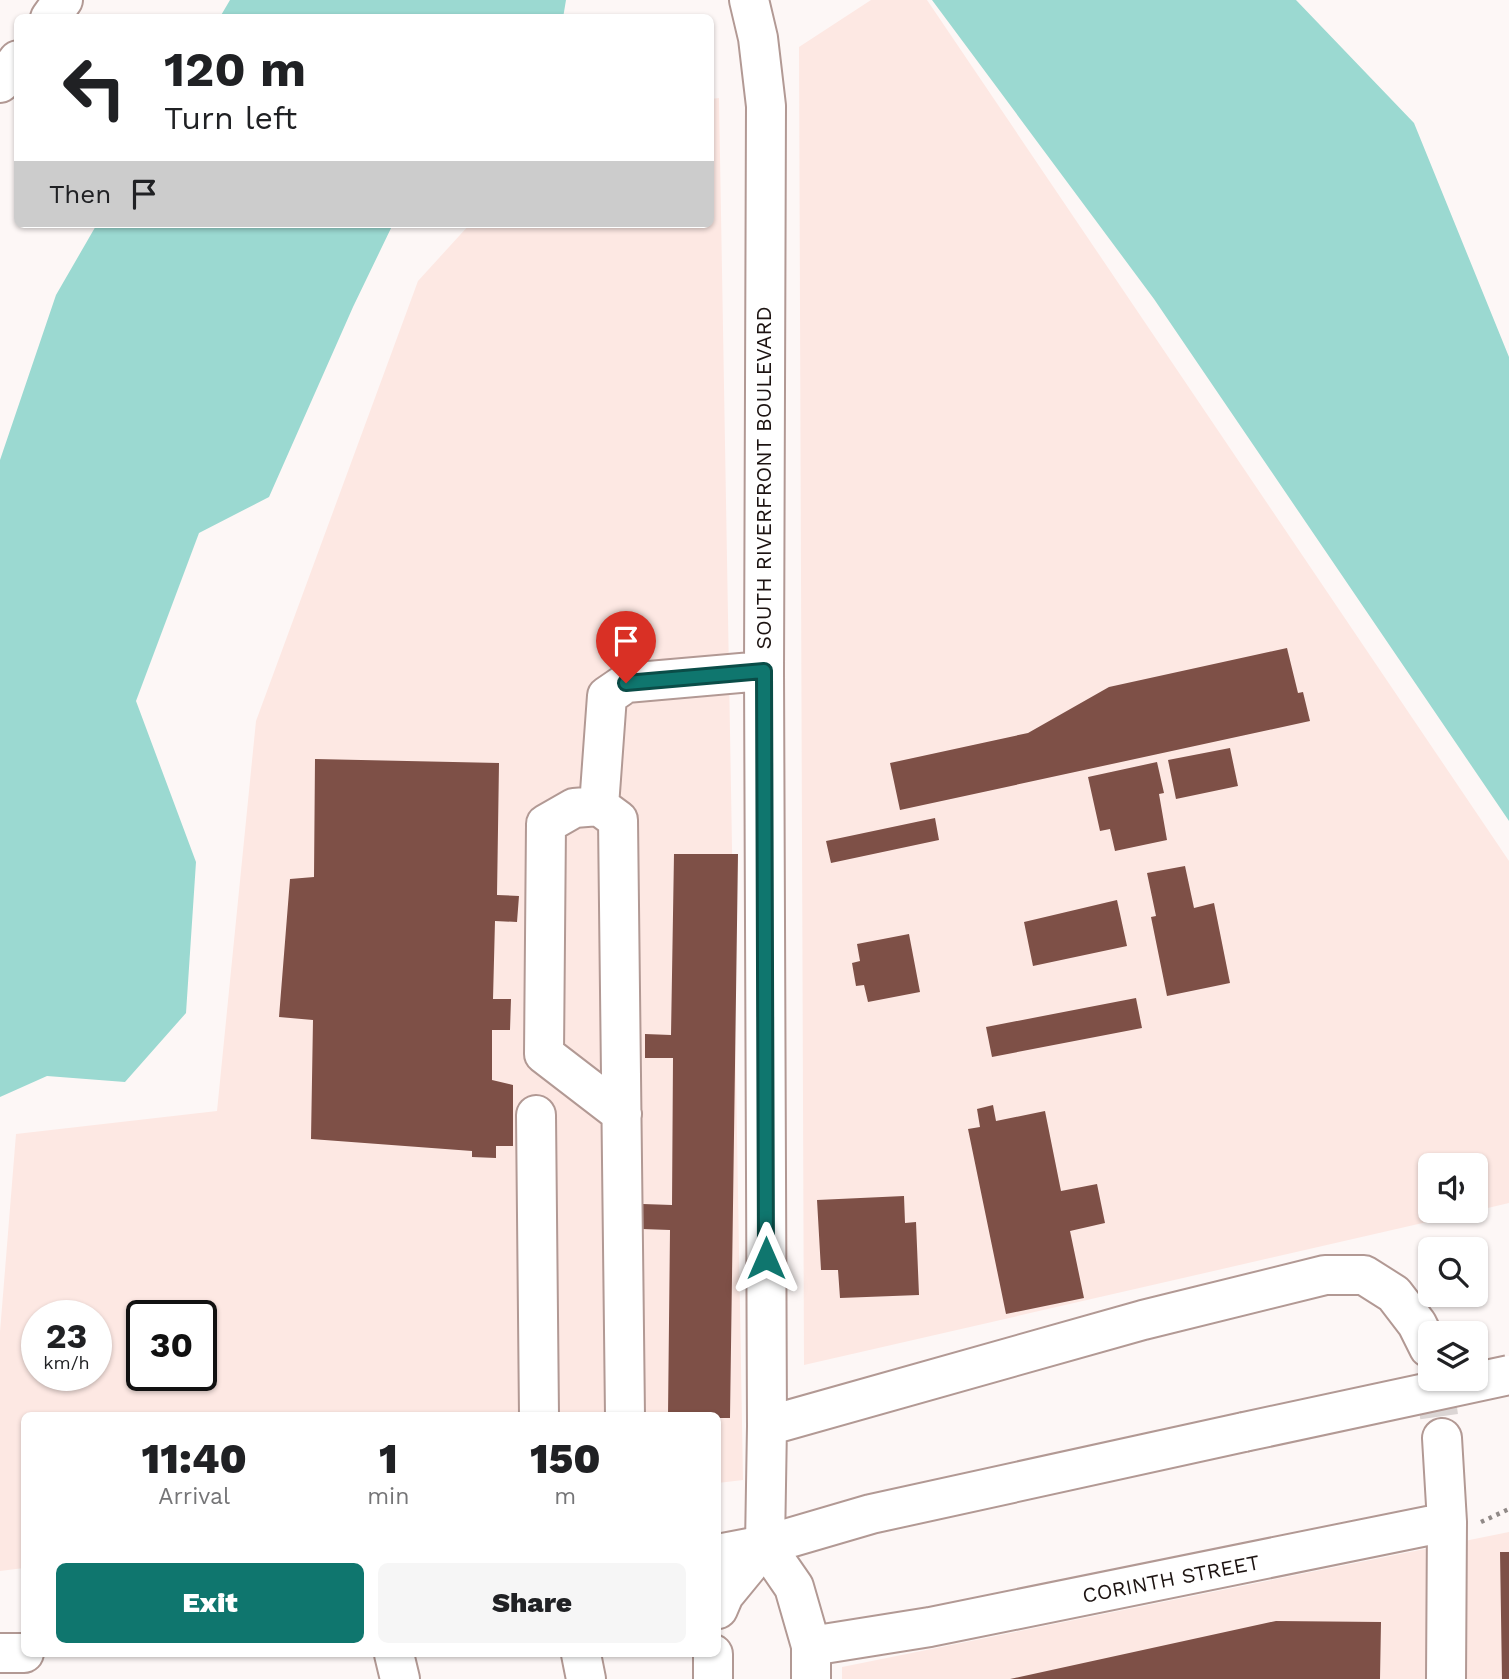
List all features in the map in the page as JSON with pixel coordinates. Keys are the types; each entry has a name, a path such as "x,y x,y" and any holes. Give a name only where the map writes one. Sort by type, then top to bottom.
{"street":[{"name":"SOUTH RIVERFRONT BOULEVARD","path":"749,0 758,38 766,106 765,1545"},
{"path":"0,83 14,65"},
{"path":"599,806 607,696 626,683 764,671"},
{"path":"539,1412 536,1103 544,1055 546,824 574,808 599,806 618,820 625,1412"},
{"path":"544,1055 622,1114"},
{"path":"767,1426 1143,1320 1325,1275 1364,1275 1394,1294 1418,1326"},
{"path":"721,1554 765,1545 871,1514 1509,1375"},
{"path":"1442,1438 1447,1522 1446,1679"},
{"name":"CORINTH STREET","path":"811,1663 930,1628 1447,1522"},
{"path":"721,1602 765,1545"},
{"path":"765,1545 794,1587 811,1663"},
{"path":"0,1653 21,1653"},
{"path":"395,1657 400,1679"},
{"path":"582,1657 586,1679"},
{"path":"713,1657 713,1679"}],"shaded area":[{"path":"871,0 927,0 1509,861 1509,1203 1488,1208 1488,1153 1418,1153 1418,1223 1423,1223 804,1365 799,47"},
{"path":"719,98 743,1480 721,1483 721,1412 21,1412 21,1568 0,1571 0,1332 16,1134 217,1111 256,721 418,281 466,228 714,228 714,99"},
{"path":"1509,1532 1509,1679 842,1679 842,1667"}],"water":[{"path":"230,0 566,0 564,14 222,14"},
{"path":"932,0 1296,0 1414,123 1509,357 1509,821 1154,299"},
{"path":"95,228 391,228 269,497 199,533 136,701 196,862 186,1013 125,1082 47,1076 0,1097 0,460 56,295"}],"building":[{"path":"1287,648 1298,693 1303,692 1310,721 900,810 890,763 1028,733 1109,687"},
{"path":"1230,748 1238,786 1176,799 1168,760"},
{"path":"315,759 499,763 497,895 519,896 517,922 495,921 493,999 511,999 510,1030 492,1030 492,1080 513,1085 513,1146 496,1146 496,1158 472,1157 472,1151 311,1139 313,1020 279,1017 290,879 314,877"},
{"path":"1157,762 1164,793 1159,794 1167,840 1115,851 1110,829 1100,831 1088,777"},
{"path":"935,818 939,840 831,863 826,841"},
{"path":"674,854 738,854 730,1418 721,1418 721,1412 668,1412 670,1230 642,1229 643,1204 672,1205 673,1058 645,1058 645,1034 671,1035"},
{"path":"1185,866 1194,908 1214,903 1230,983 1167,996 1151,917 1156,916 1147,873"},
{"path":"1117,900 1127,946 1033,966 1024,922"},
{"path":"909,934 920,992 868,1002 864,985 856,986 852,963 860,961 857,944"},
{"path":"1136,998 1142,1028 992,1057 986,1027"},
{"path":"993,1105 996,1121 1045,1111 1061,1191 1097,1184 1105,1223 1070,1231 1084,1298 1006,1314 968,1129 980,1127 977,1109"},
{"path":"904,1196 905,1223 916,1222 919,1295 840,1298 838,1270 821,1270 817,1200"},
{"path":"1500,1552 1509,1552 1509,1679 1502,1679"},
{"path":"1276,1621 1381,1622 1380,1679 1010,1679"}],"tunnel":[{"path":"1436,1391 1442,1438"}],"route":[{"path":"626,683 764,671 766,1258"}]}
